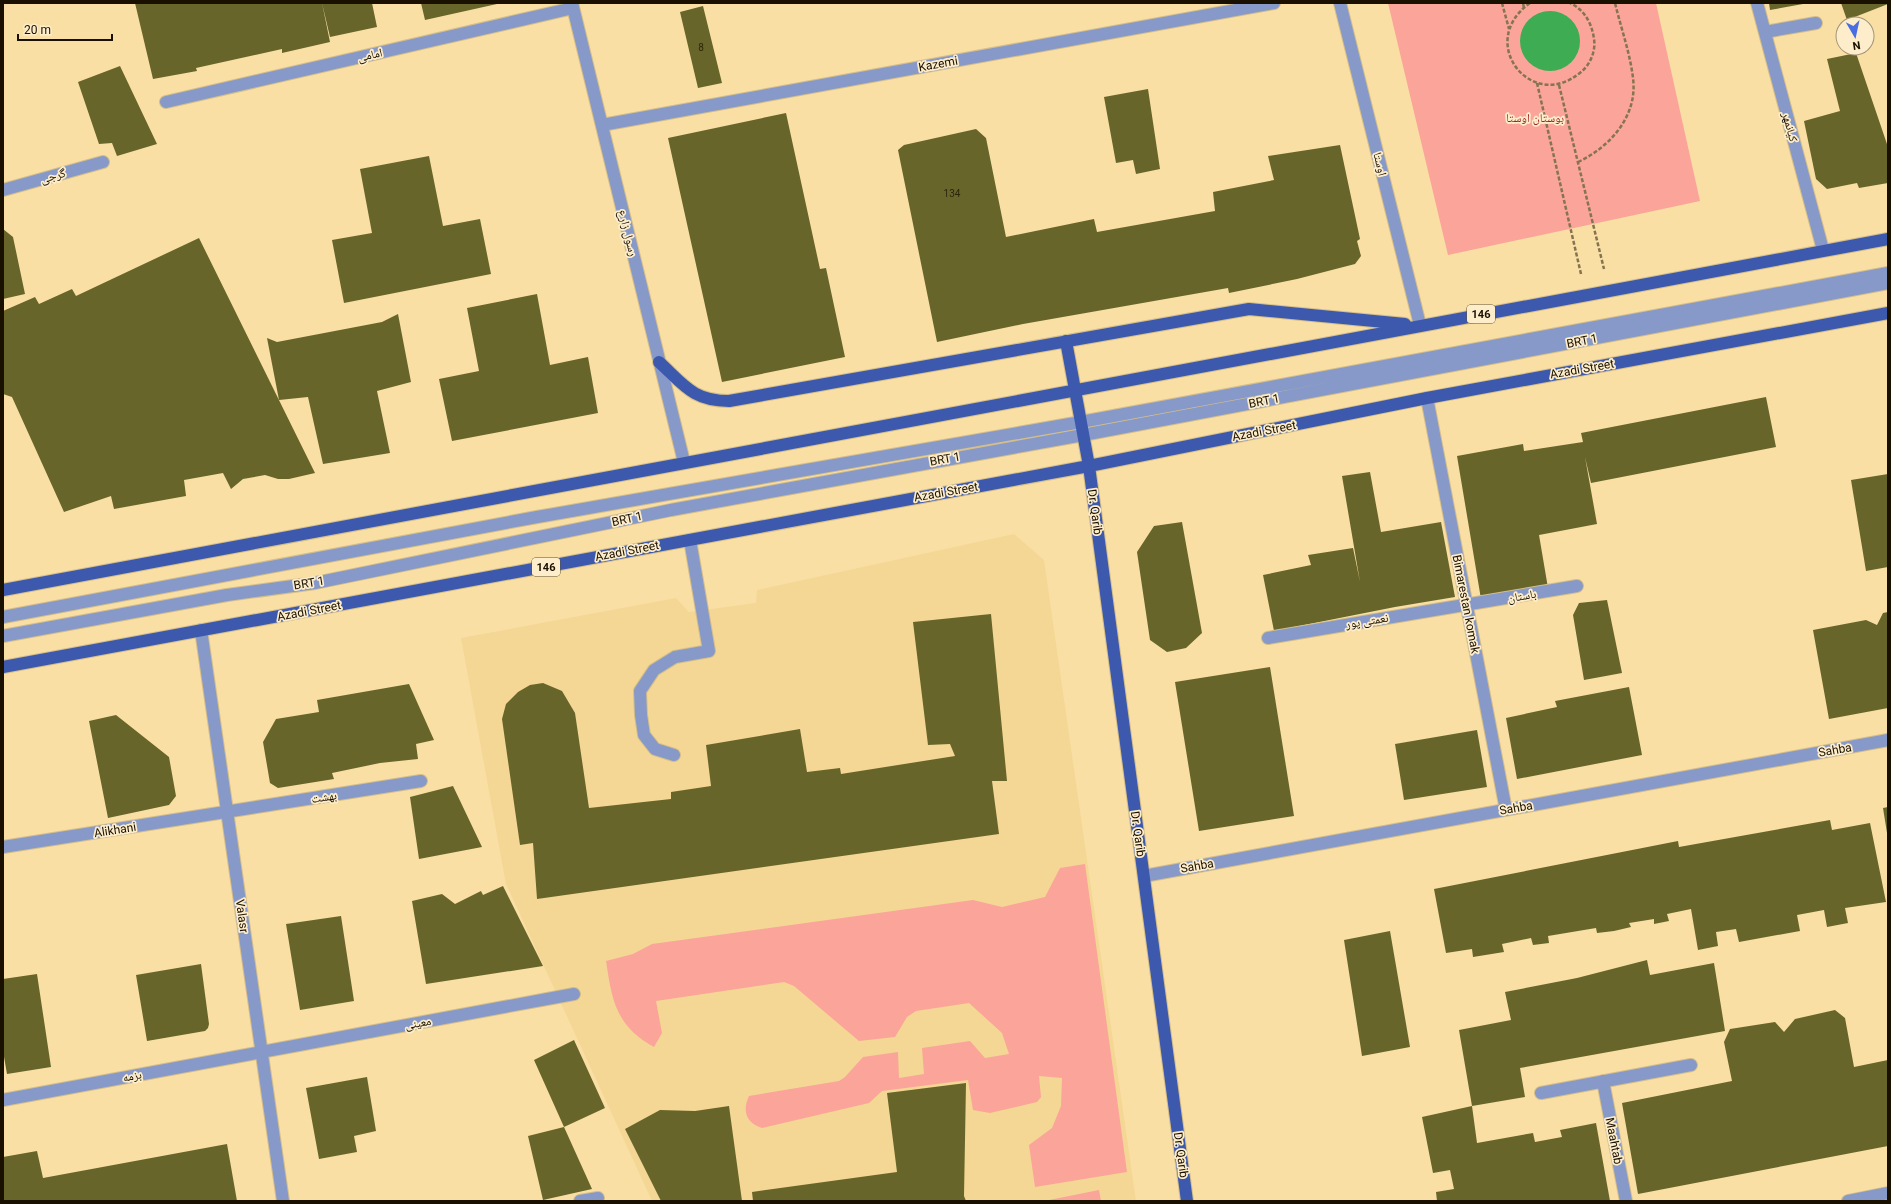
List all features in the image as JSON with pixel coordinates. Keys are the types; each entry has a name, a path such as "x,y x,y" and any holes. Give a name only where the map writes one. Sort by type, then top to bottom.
{"main road":[{"name":"146","path":"3,590 1888,238"},
{"path":"659,362 697,396 713,401 729,402 1249,309 1420,326"},
{"name":"Azadi Street","path":"3,667 1089,466 1426,398 1888,313"},
{"name":"Dr. Qarib","path":"1066,341 1089,466 1187,1201"}],"street":[{"name":"Kazemi","path":"602,125 1274,3"},
{"name":"اوستا","path":"1340,3 1420,326"},
{"name":"کیانمهر","path":"1757,3 1823,250"},
{"name":"رسول زارع","path":"573,6 684,462"},
{"name":"امامی","path":"166,102 573,6"},
{"path":"1765,32 1816,24"},
{"name":"گرجی","path":"3,190 103,162"},
{"name":"BRT 1","path":"3,617 537,517 1081,422 1888,273"},
{"name":"BRT 1","path":"3,636 226,595 315,583 671,510 1083,435 1888,283"},
{"name":"Bimarestan komak","path":"1426,398 1506,810"},
{"path":"674,755 655,749 644,735 640,691 654,670 675,657 709,652 690,540"},
{"name":"باستان","path":"1467,605 1577,586"},
{"name":"نعمتی پور","path":"1268,638 1467,605"},
{"name":"Valasr","path":"201,630 283,1201"},
{"name":"Sahba","path":"1144,876 1888,740"},
{"name":"بهشت","path":"228,812 421,781"},
{"name":"Alikhani","path":"3,847 228,812"},
{"name":"معینی","path":"262,1052 574,994"},
{"name":"بزمه","path":"3,1100 262,1052"},
{"path":"1541,1093 1691,1065"},
{"name":"Maahtab","path":"1603,1082 1626,1201"},
{"path":"1848,1201 1888,1193"},
{"path":"580,1201 598,1198"}],"path":[{"path":"1502,3 1509,30"},
{"path":"1523,3 1524,8"},
{"path":"1530,3 1511,23 1507,37 1508,52 1514,65 1524,76 1537,84 1548,86 1559,85 1573,79 1584,70 1592,57 1595,42 1592,28 1586,15 1570,3"},
{"path":"1578,162 1592,155 1616,135 1628,115 1633,98 1633,78 1615,3"},
{"path":"1537,84 1585,294"},
{"path":"1559,85 1609,290"}],"shaded area":[{"path":"1544,11 1556,11 1572,19 1578,29 1580,41 1578,53 1572,63 1556,71 1544,71 1528,63 1520,47 1520,35 1528,19"},
{"path":"1014,534 1044,560 1136,1201 652,1201 506,884 461,638 676,598 689,612 756,603 757,590"}],"green space":[{"name":"بوستان اوستا","path":"1388,3 1656,3 1700,201 1448,255"},
{"path":"1085,864 1127,1172 1035,1187 1029,1145 1052,1128 1061,1106 1062,1078 1039,1076 1041,1097 1037,1102 990,1113 973,1110 968,1080 882,1091 869,1103 762,1128 749,1120 746,1107 749,1096 839,1081 845,1077 863,1057 898,1052 899,1078 924,1074 922,1048 970,1041 985,1058 1009,1054 1002,1033 969,1003 916,1011 907,1017 895,1037 859,1041 794,986 784,982 656,1001 662,1033 654,1047 641,1039 631,1030 618,1011 614,1000 606,961 633,954 652,944 973,900 1002,907 1045,897 1060,868"},
{"path":"1099,1190 1101,1201 1044,1201"}],"building":[{"path":"135,3 322,3 330,42 282,53 282,49 196,68 197,71 153,79"},
{"path":"322,3 372,3 377,27 330,37"},
{"path":"421,3 497,3 497,4 425,20"},
{"path":"1769,3 1803,3 1803,4 1770,10"},
{"path":"1841,3 1888,3 1857,16 1846,16"},
{"path":"703,6 722,83 698,88 680,12"},
{"path":"1842,56 1857,56 1888,147 1888,183 1859,188 1857,183 1827,189 1816,179 1804,121 1840,111 1827,59"},
{"path":"120,66 157,144 117,156 112,143 99,144 78,82"},
{"path":"1148,89 1160,169 1136,174 1133,160 1116,163 1104,97"},
{"path":"786,113 820,269 826,268 845,357 722,382 668,138"},
{"path":"976,129 986,138 1006,237 1094,219 1097,232 1215,211 1213,192 1274,180 1268,156 1340,145 1360,239 1357,241 1361,256 1355,264 1297,279 1229,293 1228,288 1023,324 937,342 898,150 904,145"},
{"path":"429,156 443,226 480,219 491,274 344,303 332,240 372,233 360,169"},
{"path":"3,229 13,237 25,294 3,299"},
{"path":"199,238 315,473 289,479 278,479 265,475 243,479 231,489 223,473 184,480 186,496 114,509 111,496 64,512 12,397 3,394 3,311 35,297 39,304 72,289 76,296"},
{"path":"537,294 550,365 588,357 598,413 452,441 439,379 479,371 467,308"},
{"path":"398,314 411,382 377,391 390,453 323,464 308,397 279,400 267,338 277,342 382,322"},
{"path":"1766,397 1776,447 1591,483 1585,457 1597,524 1539,535 1548,588 1481,599 1457,456 1523,444 1524,451 1583,442 1581,433"},
{"path":"1370,472 1381,532 1441,522 1455,597 1395,607 1274,631 1263,575 1311,565 1308,555 1353,548 1360,582 1342,476"},
{"path":"1888,474 1888,567 1866,571 1851,480"},
{"path":"1182,522 1202,633 1186,648 1167,652 1150,640 1137,552 1154,526"},
{"path":"1607,600 1622,673 1584,680 1573,615 1579,603"},
{"path":"1888,612 1888,708 1829,719 1813,630 1866,620 1877,625 1883,613"},
{"path":"991,614 1007,781 992,781 999,834 537,899 533,843 520,845 502,719 506,704 518,692 530,685 543,683 562,691 575,713 589,808 671,799 671,792 711,786 706,745 800,729 807,772 840,768 841,774 955,756 950,744 928,745 913,622"},
{"path":"1270,667 1294,816 1199,831 1175,682"},
{"path":"409,684 434,740 416,744 418,759 380,763 332,773 334,779 278,788 270,783 263,742 276,719 319,712 317,700"},
{"path":"1629,687 1642,755 1517,779 1506,718 1557,707 1555,701"},
{"path":"116,715 169,757 176,796 169,805 108,818 89,721"},
{"path":"1477,730 1487,787 1404,800 1395,744"},
{"path":"453,786 482,847 419,859 410,797"},
{"path":"1888,807 1888,832 1887,833 1883,808"},
{"path":"1830,820 1832,830 1870,823 1886,902 1845,908 1848,923 1827,927 1824,910 1797,915 1800,931 1739,942 1736,929 1716,932 1718,946 1698,950 1691,909 1667,914 1669,921 1654,924 1654,919 1629,923 1631,927 1614,931 1597,933 1596,928 1548,936 1549,943 1533,945 1531,938 1502,944 1504,952 1473,957 1472,949 1446,953 1434,889 1678,841 1679,847"},
{"path":"503,886 543,966 426,984 412,901 442,894 455,904 481,891 483,895"},
{"path":"341,916 354,1001 300,1010 286,924"},
{"path":"1390,931 1410,1047 1362,1056 1344,940"},
{"path":"1647,960 1650,975 1714,963 1725,1031 1520,1068 1525,1097 1472,1106 1459,1030 1511,1020 1505,992 1577,978"},
{"path":"201,964 209,1024 208,1028 205,1031 147,1041 136,975"},
{"path":"37,974 51,1067 7,1074 3,1051 3,979"},
{"path":"1835,1010 1845,1018 1854,1067 1888,1060 1888,1146 1638,1194 1622,1103 1732,1081 1724,1042 1730,1029 1775,1022 1784,1032 1795,1019"},
{"path":"574,1040 605,1108 564,1127 534,1060"},
{"path":"367,1077 376,1131 354,1136 357,1152 319,1159 306,1088"},
{"path":"966,1083 964,1196 966,1201 753,1201 752,1192 897,1172 887,1093"},
{"path":"729,1106 742,1201 661,1201 625,1129 660,1110 695,1111"},
{"path":"1472,1106 1477,1143 1533,1133 1535,1142 1562,1137 1560,1130 1596,1123 1610,1201 1437,1201 1436,1192 1454,1189 1450,1170 1433,1173 1422,1117"},
{"path":"564,1127 592,1189 543,1200 528,1136"},
{"path":"227,1144 237,1201 3,1201 3,1157 37,1151 43,1178"}]}
